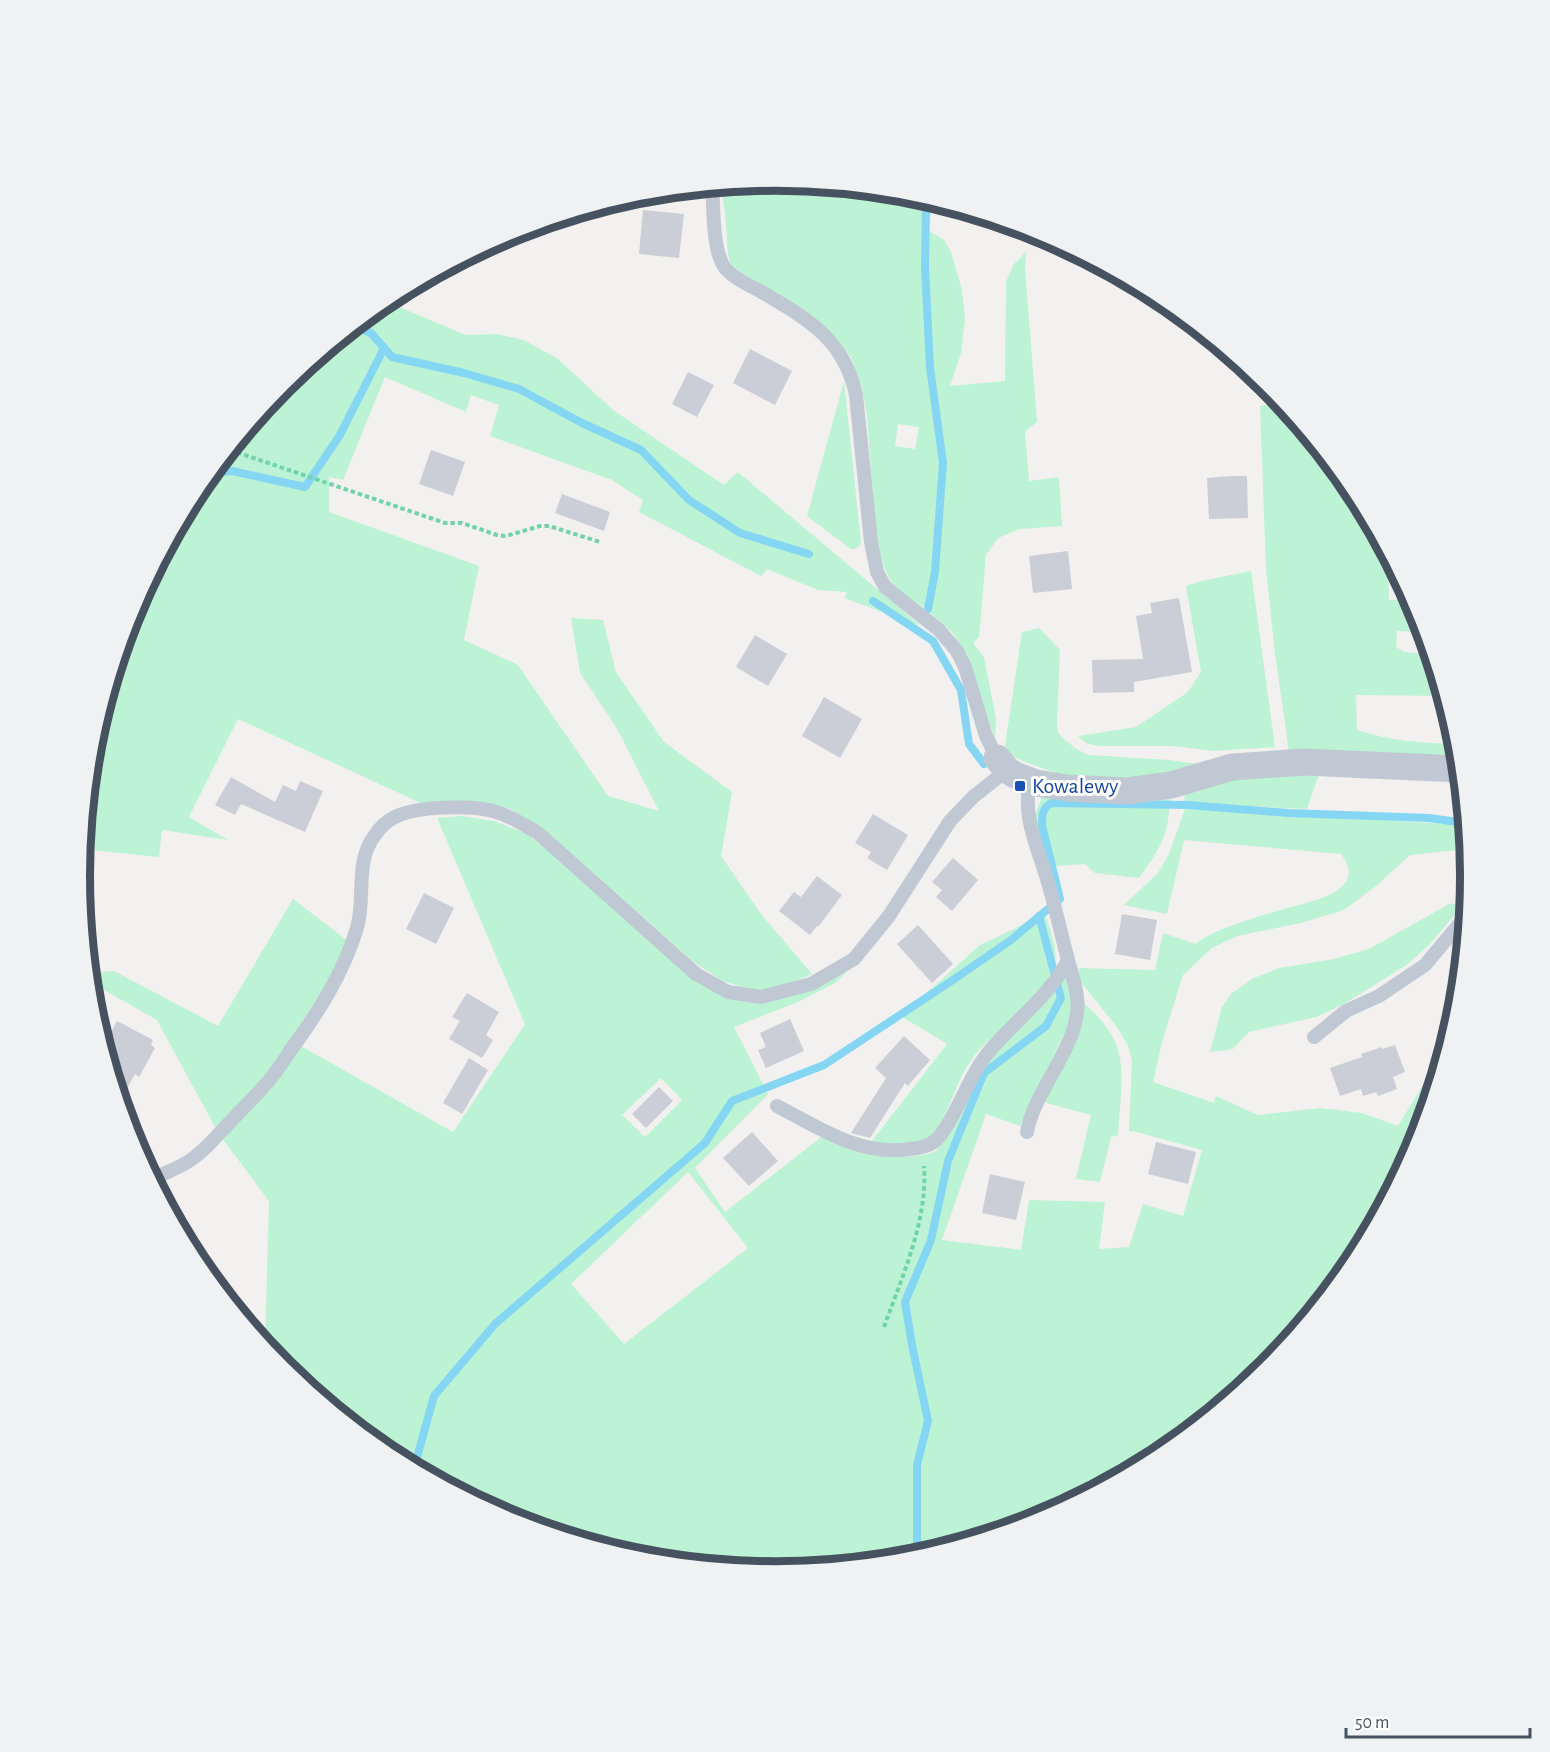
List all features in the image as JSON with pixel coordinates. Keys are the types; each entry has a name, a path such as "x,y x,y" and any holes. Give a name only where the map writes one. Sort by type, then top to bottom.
{"street":[{"path":"1011,770 1036,783 1067,788 1127,791 1171,785 1232,767 1282,763 1451,769"}],"lane":[{"path":"713,194 719,255 726,269 738,279 805,319 827,336 843,358 853,378 856,395 871,542 877,572 885,587 939,630 957,651 968,676 986,736 1028,792 1028,816 1078,998 1070,1039 1045,1087 1029,1122 1027,1132"},
{"path":"159,1176 196,1156 267,1083 317,1015 340,972 360,918 364,860 368,847 375,836 394,817 433,808 469,808 494,811 516,820 538,833 696,974 728,992 761,998 810,984 854,959 889,916 950,821 974,797 1011,770"},
{"path":"1314,1037 1346,1011 1379,996 1425,965 1459,925"},
{"path":"777,1107 856,1146 877,1150 905,1150 933,1143 943,1131 976,1069 988,1053 1032,1008 1061,973 1068,960"}],"path":[{"path":"237,452 445,523 462,523 506,536 540,526 549,526 600,542"},
{"path":"884,1327 909,1258 920,1215 925,1172 923,1147"}],"green space":[{"path":"775,191 820,192 864,197 931,209 929,231 944,240 951,252 962,290 965,319 961,353 950,386 1005,381 1006,282 1013,265 1026,252 1025,268 1037,422 1025,431 1029,481 1059,477 1062,526 1020,529 998,538 986,555 979,637 973,643 984,657 996,719 995,739 967,654 951,631 923,607 894,588 884,567 876,538 867,416 862,388 851,357 840,343 816,322 731,264 728,254 722,193","holes":["898,424 919,427 915,449 895,446"]},
{"path":"395,305 466,335 497,334 524,340 558,359 613,410 724,485 738,472 921,626 844,598 847,592 818,590 767,569 761,576 639,512 643,500 612,480 490,436 499,405 471,395 466,412 385,377 343,480 329,477 329,512 479,566 464,640 518,665 608,796 659,811 616,727 580,673 571,618 603,620 616,672 664,742 732,792 721,856 761,914 812,974 781,987 754,991 723,981 695,963 552,837 510,809 474,802 425,805 238,719 189,817 228,840 162,830 159,857 91,850 96,787 103,742 126,656 142,614 182,533 205,495 260,424 323,361"},
{"path":"844,381 861,542 859,547 853,549 807,516"},
{"path":"1271,404 1290,424 1345,495 1388,572 1389,600 1401,599 1415,632 1397,631 1396,647 1404,652 1423,653 1436,696 1356,695 1357,730 1407,741 1447,744 1449,758 1289,752 1266,569 1260,406"},
{"path":"1251,571 1275,747 1213,751 1174,746 1099,746 1086,743 1078,736 1136,727 1188,692 1201,672 1186,586"},
{"path":"1039,628 1060,650 1057,723 1058,733 1064,739 1088,755 1199,764 1133,781 1061,775 1004,752 1022,632"},
{"path":"1320,771 1307,809 1185,803 1184,789 1208,782"},
{"path":"1042,797 1170,798 1168,822 1158,850 1139,878 1095,873 1085,864 1055,866 1048,859 1036,826 1035,814"},
{"path":"1185,809 1458,825 1459,850 1410,855 1376,886 1344,910 1301,923 1237,936 1212,948 1183,975 1162,1042 1153,1082 1214,1103 1216,1096 1258,1115 1320,1108 1362,1113 1398,1126 1423,1085 1446,1012 1424,1096 1408,1138 1368,1219 1345,1257 1318,1293 1290,1328 1227,1391 1156,1446 1078,1490 995,1525 909,1548 864,1555 820,1560 730,1560 641,1548 555,1525 513,1509 432,1469 394,1446 323,1391 265,1334 269,1201 222,1138 301,1046 453,1132 525,1024 437,818 461,816 494,821 525,833 552,853 693,979 752,1002 780,999 819,986 856,963 835,983 798,1002 734,1027 768,1094 695,1168 725,1212 821,1136 868,1155 898,1157 929,1154 936,1151 965,1107 981,1070 1066,972 1071,989 1071,1014 1067,1028 1020,1126 986,1114 942,1240 1021,1250 1029,1200 1105,1202 1099,1249 1129,1247 1143,1204 1183,1216 1202,1150 1133,1131 1129,1132 1132,1060 1128,1046 1117,1027 1080,981 1079,968 1155,970 1163,933 1196,944 1229,926 1331,894 1345,883 1349,872 1341,854 1184,840 1167,914 1124,905 1158,873 1169,854","holes":["661,1078 682,1100 645,1137 622,1115","688,1172 748,1248 624,1344 571,1284"]},
{"path":"293,899 348,941 326,987 263,1081 216,1129 157,1020 99,987 97,972 114,971 218,1026"},
{"path":"1459,903 1459,909 1432,942 1408,964 1344,1004 1316,1017 1249,1032 1233,1049 1210,1052 1222,1007 1231,994 1252,979 1279,968 1334,959 1369,949 1449,904"},
{"path":"1045,914 1055,947 1052,971 1033,997 972,1059 934,1133 926,1142 868,1146 947,1044 901,1016 980,945"},
{"path":"1080,999 1108,1030 1115,1042 1121,1064 1118,1135 1111,1137 1100,1182 1076,1179 1091,1115 1043,1102 1076,1043 1080,1023"}],"building":[{"path":"643,210 684,214 679,258 639,254"},
{"path":"750,349 792,371 775,405 733,383"},
{"path":"688,372 714,385 697,417 672,404"},
{"path":"431,450 465,462 453,496 419,484"},
{"path":"1247,476 1248,518 1209,519 1207,478"},
{"path":"562,494 610,512 604,531 555,513"},
{"path":"1068,551 1072,589 1033,593 1029,556"},
{"path":"1179,598 1192,672 1134,682 1134,692 1093,693 1092,660 1143,659 1136,616 1152,613 1150,603"},
{"path":"755,635 787,654 768,686 736,667"},
{"path":"824,697 862,719 840,758 802,736"},
{"path":"231,777 275,802 283,785 296,791 300,781 323,791 305,832 241,804 235,815 215,805"},
{"path":"873,814 908,835 887,870 867,858 871,852 855,843"},
{"path":"953,858 978,880 952,911 936,897 942,890 932,882"},
{"path":"817,876 842,895 810,935 779,911 794,892 801,897"},
{"path":"424,893 454,908 436,944 406,929"},
{"path":"1122,914 1157,920 1150,960 1115,954"},
{"path":"918,925 953,964 932,983 897,944"},
{"path":"467,993 499,1012 486,1035 493,1040 482,1058 449,1039 460,1021 452,1017"},
{"path":"790,1019 804,1051 766,1068 758,1050 766,1047 760,1033"},
{"path":"117,1021 153,1040 151,1045 155,1048 139,1077 135,1074 125,1092 113,1053 109,1035"},
{"path":"904,1036 930,1060 908,1086 905,1083 870,1138 851,1133 886,1078 875,1068"},
{"path":"1395,1045 1405,1072 1393,1077 1397,1089 1378,1096 1376,1092 1363,1096 1361,1089 1340,1096 1330,1068 1362,1057 1361,1054"},
{"path":"469,1058 488,1070 462,1114 443,1103"},
{"path":"659,1087 673,1101 646,1128 632,1114"},
{"path":"752,1132 778,1161 749,1186 723,1158"},
{"path":"1156,1142 1196,1152 1188,1184 1148,1174"},
{"path":"990,1174 1025,1182 1016,1220 982,1213"}],"waterway":[{"path":"926,208 925,268 930,367 943,463 935,572 928,609"},
{"path":"363,330 371,333 392,357 464,373 519,389 582,423 641,450 689,500 740,533 809,554"},
{"path":"222,472 232,471 305,487 340,435 384,348"},
{"path":"873,601 933,641 961,690 969,744 984,764"},
{"path":"416,1460 434,1396 495,1324 705,1143 732,1101 824,1065 1011,940 1060,899 1042,825 1043,812 1051,803 1188,805 1289,813 1429,818 1458,822"},
{"path":"917,1546 917,1465 928,1421 905,1302 931,1240 948,1161 984,1073 1046,1026 1061,998 1039,916"}],"place":[{"name":"Kowalewy","path":"1020,786"}]}
